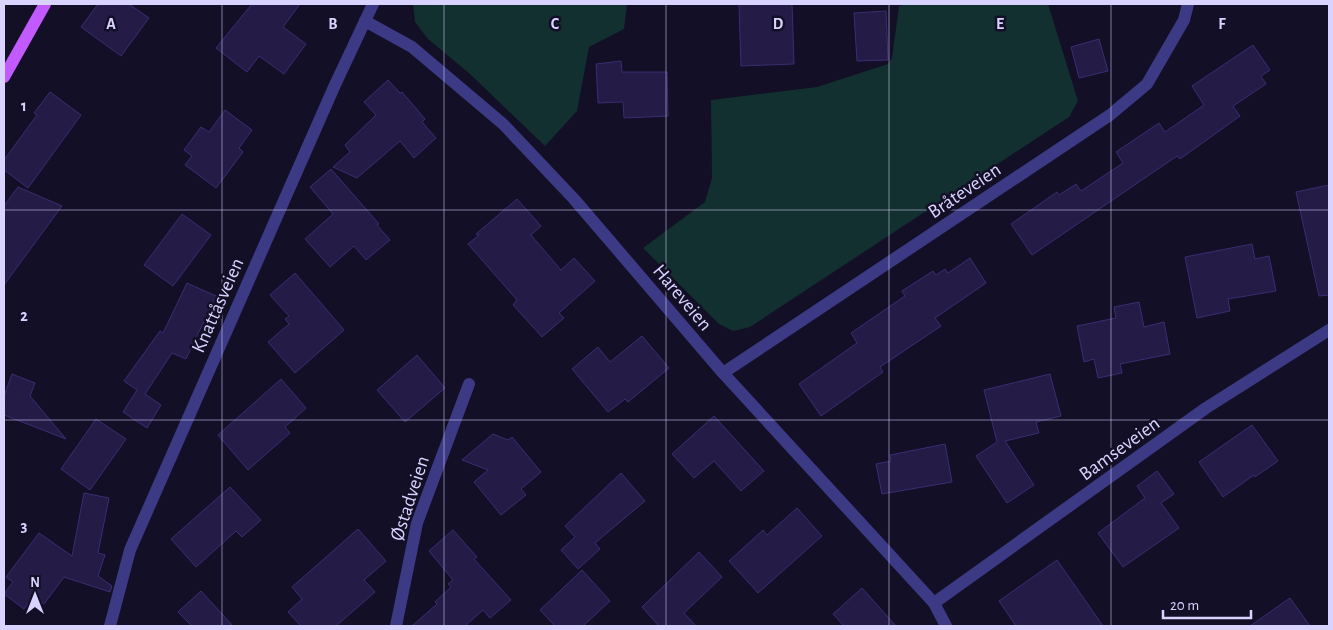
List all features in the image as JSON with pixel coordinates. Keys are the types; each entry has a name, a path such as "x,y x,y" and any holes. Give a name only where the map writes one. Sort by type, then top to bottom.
{"main road":[{"path":"4,77 45,4"}],"street":[{"name":"Knattåsveien","path":"110,626 130,550 334,87 373,4"},
{"name":"Bråteveien","path":"723,373 1110,115 1147,84 1180,27 1188,4"},
{"name":"Hareveien","path":"365,21 412,47 503,124 574,199 723,373 934,604 946,626"},
{"name":"Bamseveien","path":"934,604 1206,408 1329,330"},
{"name":"Østadveien","path":"396,626 417,523 469,384"}],"green space":[{"path":"413,4 627,4 624,29 589,47 577,111 545,146 470,74 428,39 415,22"},
{"path":"910,4 1048,4 1078,101 1069,117 750,327 733,331 719,324 643,248 705,202 712,178 711,100 817,87 888,64 892,58 899,6"}],"building":[{"path":"98,4 129,4 149,18 121,56 81,27"},
{"path":"252,4 300,4 283,27 306,44 284,74 259,56 247,72 216,48"},
{"path":"739,4 792,4 794,64 741,66"},
{"path":"886,11 888,60 857,61 854,13"},
{"path":"1099,39 1108,71 1079,78 1071,47"},
{"path":"1253,45 1270,70 1261,76 1266,84 1233,106 1240,116 1180,159 1177,156 1032,255 1011,224 1057,192 1059,195 1076,184 1081,191 1123,163 1116,152 1159,123 1165,132 1204,105 1192,86"},
{"path":"621,61 622,72 667,72 668,116 624,118 623,102 598,103 596,64"},
{"path":"388,80 400,93 402,92 425,119 422,122 436,138 414,158 400,141 357,178 333,167 350,152 345,145 376,115 364,102"},
{"path":"50,92 81,115 28,188 4,170 4,160 37,115 34,113"},
{"path":"225,110 252,130 239,148 243,152 216,188 185,165 192,156 184,150 201,127 209,132"},
{"path":"331,169 379,224 377,225 390,240 366,260 354,246 330,267 305,239 333,214 310,187"},
{"path":"1329,185 1329,295 1319,296 1296,192"},
{"path":"18,187 62,206 4,285 4,206"},
{"path":"517,199 541,226 531,235 561,270 574,258 595,281 559,313 564,318 542,337 513,305 517,300 468,244 479,235 476,234"},
{"path":"182,214 211,235 173,286 144,265"},
{"path":"1252,244 1255,259 1269,256 1276,291 1228,299 1230,311 1197,318 1185,257"},
{"path":"970,258 986,283 935,318 941,326 880,367 883,372 821,416 799,384 857,343 851,333 905,296 902,291 933,271 936,275 945,269 948,273"},
{"path":"295,273 344,330 295,373 268,342 289,324 285,319 289,316 270,295"},
{"path":"187,283 216,296 186,359 172,353 145,394 161,405 147,428 123,412 137,390 124,381 160,331 163,333"},
{"path":"1139,302 1144,327 1164,322 1170,354 1120,364 1122,373 1098,378 1094,359 1084,362 1077,326 1116,318 1114,307"},
{"path":"642,336 669,368 628,402 625,399 608,412 572,369 598,347 610,362"},
{"path":"417,355 445,388 405,422 377,390"},
{"path":"12,374 35,383 30,396 66,439 4,415 4,396"},
{"path":"1050,374 1061,416 1036,422 1039,433 1005,441 1034,485 1007,503 976,456 997,442 984,390"},
{"path":"281,379 306,408 285,427 290,433 248,470 218,435"},
{"path":"714,416 764,471 741,491 714,461 694,478 672,454"},
{"path":"96,419 126,439 90,490 61,469"},
{"path":"1252,425 1278,461 1223,497 1199,462"},
{"path":"493,434 508,440 512,437 541,472 521,489 526,495 501,515 474,482 488,470 462,460"},
{"path":"945,444 952,482 882,494 876,464 891,461 890,455"},
{"path":"1157,471 1174,494 1161,503 1179,528 1123,567 1098,533 1145,498 1137,486"},
{"path":"621,473 645,501 595,543 600,549 578,569 561,550 575,537 565,526"},
{"path":"230,487 261,520 242,537 236,531 196,567 171,539"},
{"path":"84,493 109,498 98,553 105,555 98,576 112,586 110,592 64,577 44,604 33,597 24,609 4,594 13,582 6,577 39,533 72,556"},
{"path":"797,508 822,536 758,593 729,561 763,530 767,535"},
{"path":"358,529 386,561 364,580 375,592 336,626 301,626 288,612 302,599 292,587"},
{"path":"453,530 477,557 474,559 511,600 490,618 483,610 465,626 412,626 437,604 435,602 451,587 448,584 453,580 429,551"},
{"path":"699,552 722,577 684,613 696,626 659,626 642,607"},
{"path":"1057,560 1103,626 1016,626 999,601"},
{"path":"582,570 610,601 583,626 555,626 540,610"},
{"path":"862,588 896,626 844,626 833,614"},
{"path":"201,591 233,626 192,626 178,612"},
{"path":"1290,598 1310,626 1250,626"}]}
